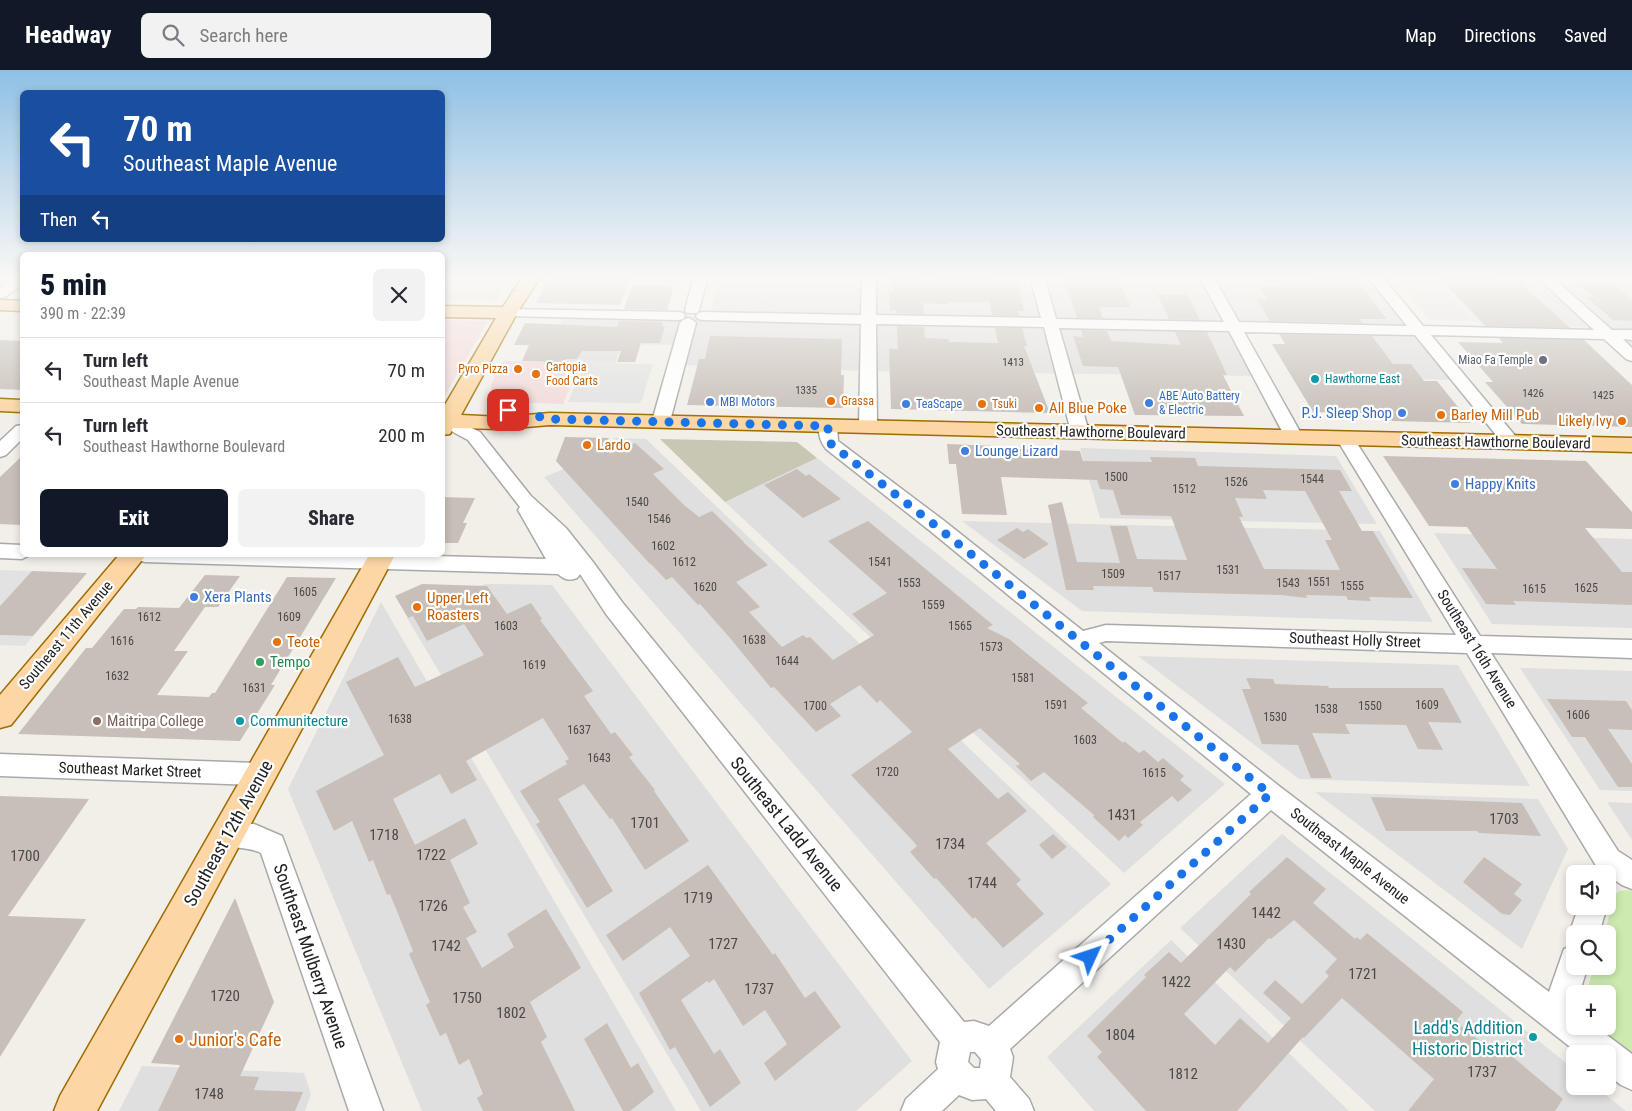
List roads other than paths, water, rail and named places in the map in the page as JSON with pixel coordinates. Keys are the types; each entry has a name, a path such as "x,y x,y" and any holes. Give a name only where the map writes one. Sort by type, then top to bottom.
{"main road":[{"path":"445,418 466,389 502,325"},
{"name":"Southeast Hawthorne Boulevard","path":"466,389 474,398 485,405 550,419"},
{"path":"0,405 20,406"},
{"name":"Southeast Hawthorne Boulevard","path":"445,419 502,422 550,419 661,421 1632,445"},
{"name":"Southeast 11th Avenue","path":"0,716 131,557"},
{"name":"Southeast 12th Avenue","path":"75,1111 259,774 380,558"}],"street":[{"path":"661,421 688,325"},
{"path":"868,426 869,325"},
{"path":"1050,325 1080,432"},
{"path":"1123,325 1632,335"},
{"path":"1414,325 1512,442"},
{"path":"1597,325 1632,356"},
{"path":"1234,327 1294,437"},
{"name":"Southeast Ladd Avenue","path":"445,420 474,436 524,500 559,533 586,567 614,608 959,1040"},
{"name":"Southeast Maple Avenue","path":"828,426 828,440 832,445 944,532 1270,794 1594,1045"},
{"path":"0,451 20,432"},
{"name":"Southeast 16th Avenue","path":"1345,438 1475,644 1605,865"},
{"name":"Southeast Ladd Avenue","path":"524,500 541,538 564,567 614,608"},
{"path":"0,551 20,552"},
{"path":"302,557 380,558 564,567"},
{"name":"Southeast Holly Street","path":"1082,644 1094,635 1106,633 1632,649"},
{"name":"Southeast Market Street","path":"0,765 259,774"},
{"path":"991,1045 1270,794"},
{"name":"Southeast Mulberry Avenue","path":"226,835 254,836 272,846 366,1111"},
{"name":"Southeast 16th Avenue","path":"1616,870 1632,876"},
{"path":"1556,1016 1570,975"},
{"path":"975,1036 987,1041 991,1045 997,1056 998,1063 995,1075 991,1080 974,1085 957,1074 951,1055 955,1044 959,1040 975,1036"},
{"name":"Southeast Maple Avenue","path":"1616,1062 1632,1074"},
{"path":"918,1111 957,1074"},
{"path":"991,1080 1017,1111"}],"place":[{"name":"Miao Fa Temple","path":"1543,360"},
{"name":"Pyro Pizza","path":"518,369"},
{"name":"Cartopia Food Carts","path":"536,374"},
{"name":"Hawthorne East","path":"1315,379"},
{"name":"Grassa","path":"831,401"},
{"name":"MBI Motors","path":"710,402"},
{"name":"ABE Auto Battery & Electric","path":"1149,403"},
{"name":"TeaScape","path":"906,404"},
{"name":"Tsuki","path":"982,404"},
{"name":"All Blue Poke","path":"1039,408"},
{"name":"P.J. Sleep Shop","path":"1402,413"},
{"name":"Barley Mill Pub","path":"1441,415"},
{"name":"Likely Ivy","path":"1622,421"},
{"name":"Lardo","path":"587,445"},
{"name":"Lounge Lizard","path":"965,451"},
{"name":"Happy Knits","path":"1455,484"},
{"name":"Xera Plants","path":"194,597"},
{"name":"Upper Left Roasters","path":"417,607"},
{"name":"Teote","path":"277,642"},
{"name":"Tempo","path":"260,662"},
{"name":"Maitripa College","path":"97,721"},
{"name":"Communitecture","path":"240,721"},
{"name":"Ladd's Addition Historic District","path":"1533,1037"},
{"name":"Junior's Cafe","path":"179,1039"}]}
